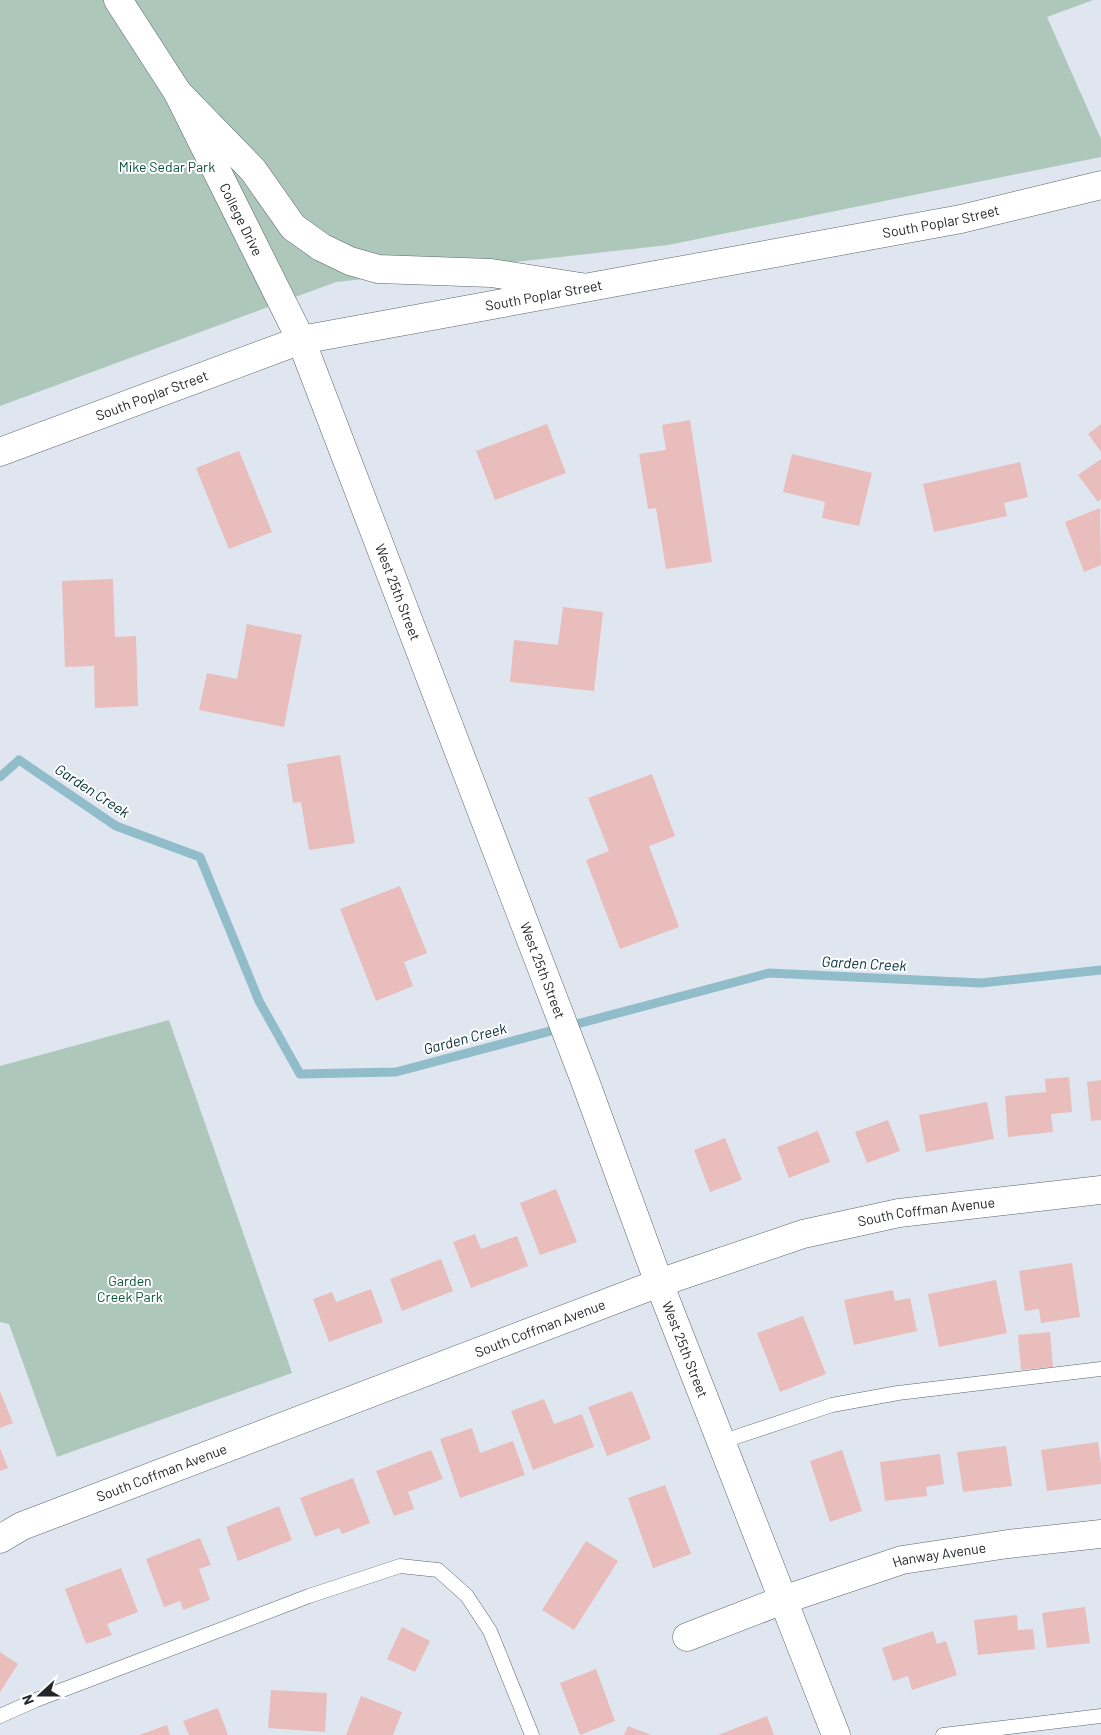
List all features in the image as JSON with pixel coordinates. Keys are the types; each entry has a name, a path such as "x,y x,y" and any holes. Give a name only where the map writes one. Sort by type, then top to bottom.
{"street":[{"name":"College Drive","path":"118,0 178,93 301,340"},
{"path":"178,93 252,170 293,227 320,247 350,261 378,269 491,274 588,287"},
{"name":"South Poplar Street","path":"0,452 301,340 961,219 1101,185"},
{"name":"West 25th Street","path":"301,340 585,1080 659,1283 836,1735"},
{"name":"South Coffman Avenue","path":"0,1539 22,1526 659,1283 803,1234 899,1213 1101,1190"},
{"name":"Hanway Avenue","path":"783,1600 902,1560 1008,1544 1101,1534"},
{"path":"686,1637 783,1600"}],"lane":[{"path":"721,1442 832,1405 898,1393 1101,1370"},
{"path":"0,1716 36,1700 309,1596 400,1566 438,1570 467,1596 490,1631 532,1735"},
{"path":"943,1735 1101,1716"}],"green space":[{"name":"Mike Sedar Park","path":"0,0 1093,0 1047,17 1101,139 1101,157 668,245 336,282 0,406"},
{"name":"Garden Creek Park","path":"169,1020 292,1373 57,1457 9,1324 0,1322 0,1066"}],"building":[{"path":"690,420 712,562 666,569 656,508 648,509 639,454 666,450 662,425"},
{"path":"547,424 566,473 495,500 476,451"},
{"path":"1101,424 1101,452 1088,434"},
{"path":"239,451 272,532 229,549 196,468"},
{"path":"792,454 872,473 859,526 822,518 825,502 783,492"},
{"path":"1101,459 1101,499 1098,502 1078,475"},
{"path":"1020,462 1028,497 1004,503 1007,516 934,532 923,484"},
{"path":"1100,508 1101,565 1084,572 1065,522"},
{"path":"113,579 115,637 136,636 138,706 95,708 94,666 65,667 62,581"},
{"path":"563,607 603,612 594,691 510,682 514,640 558,645"},
{"path":"247,624 302,635 284,727 199,710 207,673 237,679"},
{"path":"340,755 355,843 309,850 301,802 293,803 287,764"},
{"path":"652,774 675,836 649,846 679,927 620,949 586,860 609,851 588,798"},
{"path":"400,886 427,953 404,962 413,986 376,1001 340,909"},
{"path":"1069,1077 1072,1112 1051,1114 1053,1132 1008,1137 1005,1096 1046,1092 1045,1079"},
{"path":"1101,1080 1101,1120 1091,1121 1087,1082"},
{"path":"987,1102 994,1139 926,1152 919,1115"},
{"path":"888,1120 900,1151 867,1163 855,1132"},
{"path":"818,1131 830,1162 789,1178 777,1147"},
{"path":"725,1138 742,1180 710,1192 694,1150"},
{"path":"556,1189 577,1242 540,1255 520,1203"},
{"path":"475,1234 481,1249 517,1236 528,1266 471,1288 453,1242"},
{"path":"441,1259 453,1291 402,1311 390,1279"},
{"path":"1072,1263 1080,1317 1041,1323 1039,1309 1025,1311 1019,1271"},
{"path":"996,1280 1007,1333 939,1347 928,1294"},
{"path":"371,1289 383,1322 329,1342 313,1299 332,1292 336,1302"},
{"path":"893,1290 895,1301 910,1298 917,1331 854,1345 844,1300"},
{"path":"803,1316 826,1374 780,1392 757,1333"},
{"path":"1050,1332 1053,1367 1021,1370 1018,1335"},
{"path":"0,1391 13,1423 0,1428"},
{"path":"632,1391 651,1439 607,1456 588,1407"},
{"path":"544,1399 554,1424 582,1414 594,1447 533,1470 511,1411"},
{"path":"472,1428 480,1453 513,1441 525,1475 460,1498 440,1439"},
{"path":"1098,1442 1101,1484 1047,1491 1041,1450"},
{"path":"1006,1446 1012,1486 963,1492 957,1452"},
{"path":"0,1448 8,1468 0,1471"},
{"path":"431,1450 443,1479 408,1492 414,1509 394,1516 376,1471"},
{"path":"842,1450 862,1511 830,1522 810,1461"},
{"path":"940,1454 944,1484 926,1487 927,1496 885,1501 880,1462"},
{"path":"353,1478 370,1523 342,1534 339,1528 315,1537 300,1498"},
{"path":"665,1485 691,1554 653,1568 628,1498"},
{"path":"279,1506 292,1540 238,1561 226,1527"},
{"path":"200,1538 211,1565 199,1569 210,1600 183,1610 180,1601 164,1607 146,1559"},
{"path":"586,1541 618,1561 574,1630 542,1610"},
{"path":"121,1568 138,1612 107,1624 112,1635 86,1644 65,1589"},
{"path":"1085,1607 1090,1643 1047,1648 1042,1613"},
{"path":"1017,1615 1018,1630 1033,1629 1035,1649 978,1655 974,1620"},
{"path":"402,1627 430,1641 415,1672 387,1659"},
{"path":"933,1631 937,1644 946,1641 957,1675 912,1690 908,1676 893,1681 882,1648"},
{"path":"0,1652 18,1664 0,1692"},
{"path":"596,1669 615,1721 580,1735 560,1683"},
{"path":"271,1690 327,1693 325,1732 268,1728"},
{"path":"361,1696 402,1712 393,1735 346,1735"},
{"path":"218,1708 228,1735 189,1735 183,1721"},
{"path":"767,1716 774,1735 718,1735"},
{"path":"167,1725 170,1735 139,1735"},
{"path":"628,1726 651,1735 624,1735"}],"waterway":[{"name":"Garden Creek","path":"0,777 19,760 116,826 200,857 259,1001 300,1074 396,1072 769,973 981,983 1101,970"}]}
